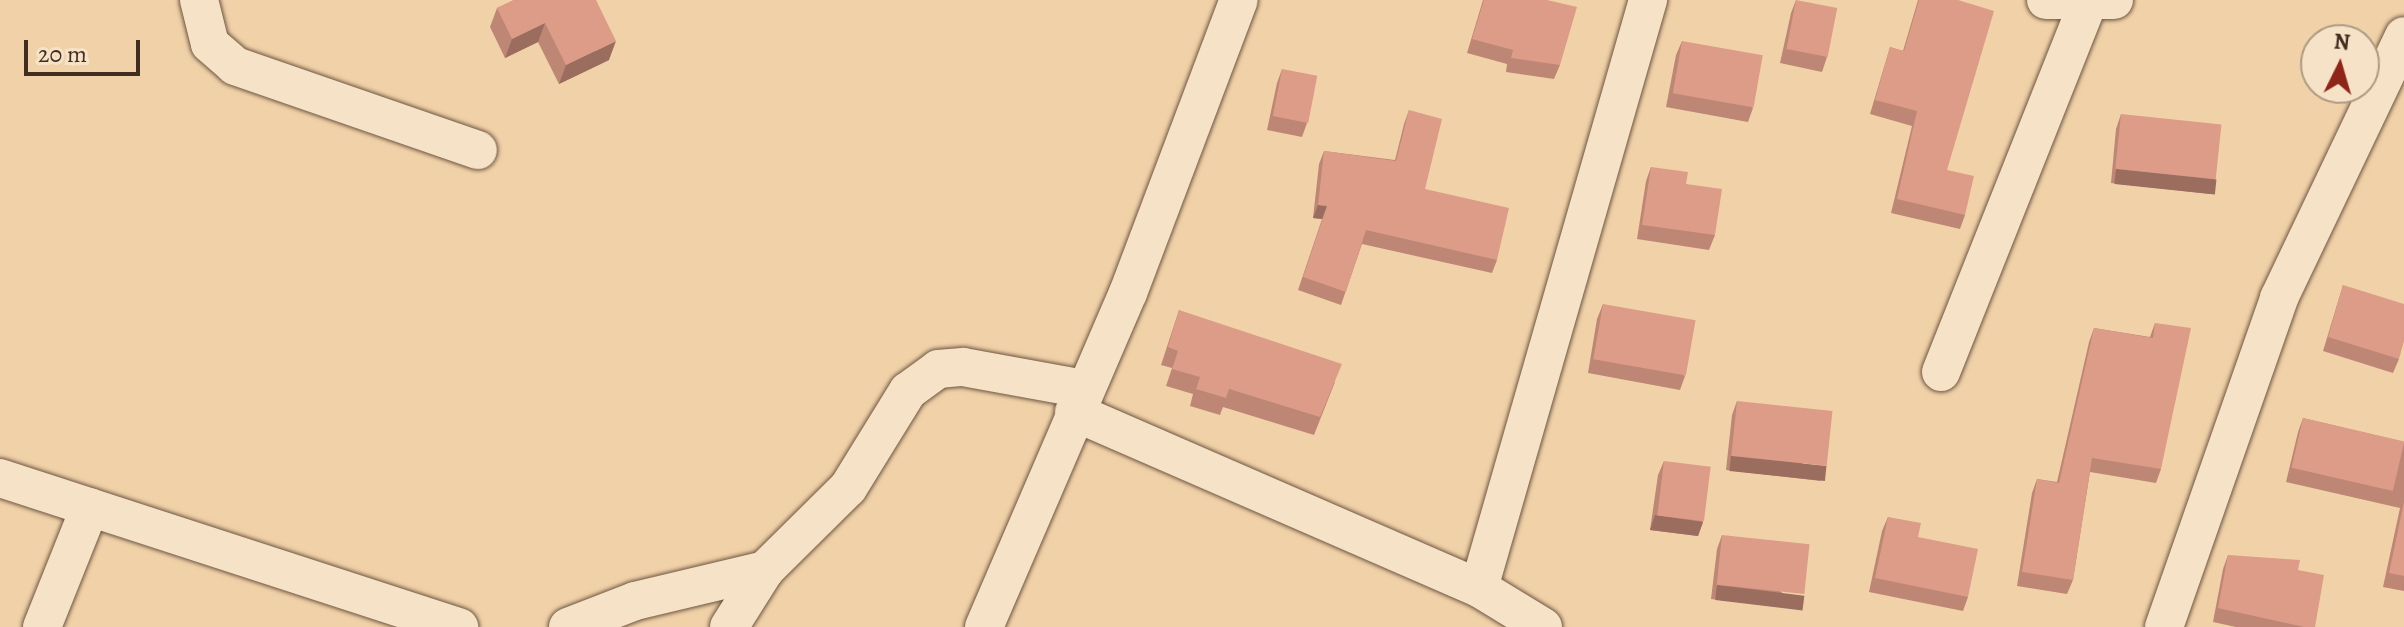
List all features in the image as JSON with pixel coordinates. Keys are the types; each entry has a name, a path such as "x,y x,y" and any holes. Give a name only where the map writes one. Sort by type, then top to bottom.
{"street":[{"path":"199,0 210,44 235,66 478,150"},
{"path":"984,627 1079,400 1239,0"},
{"path":"1479,588 1648,0"},
{"path":"1941,372 2100,3 2046,0"},
{"path":"2164,627 2279,298 2404,36"},
{"path":"729,627 765,570 848,488 908,391 938,369 963,367 1079,400 1479,588 1530,622"},
{"path":"0,478 459,627"},
{"path":"42,627 90,507"},
{"path":"568,627 635,601 765,570"}],"building":[{"path":"514,0 596,0 616,41 566,65 545,23 512,39 497,8"},
{"path":"1484,0 1547,0 1577,7 1560,65 1511,58 1513,50 1472,39"},
{"path":"1796,0 1837,8 1828,57 1786,49"},
{"path":"1919,0 1958,0 1994,11 1947,170 1974,176 1965,215 1897,199 1917,111 1875,100 1890,47 1904,51"},
{"path":"1682,41 1763,55 1754,107 1673,93"},
{"path":"1282,69 1317,76 1308,123 1273,116"},
{"path":"1409,110 1442,119 1425,189 1509,208 1497,260 1366,230 1346,292 1303,277 1327,206 1318,205 1324,151 1396,161"},
{"path":"2121,114 2221,125 2216,179 2115,169"},
{"path":"1651,167 1688,172 1686,184 1722,189 1715,235 1642,225"},
{"path":"2343,285 2404,304 2404,341 2399,359 2328,337"},
{"path":"1603,304 1696,320 1686,375 1593,359"},
{"path":"1179,310 1342,364 1320,417 1229,389 1226,398 1196,389 1200,377 1172,369 1178,351 1168,347"},
{"path":"2155,323 2191,328 2161,469 2092,458 2073,580 2022,572 2037,479 2059,483 2094,328 2153,338"},
{"path":"1737,401 1832,411 1827,466 1731,456"},
{"path":"2303,418 2404,441 2393,491 2292,468"},
{"path":"1664,461 1711,467 1704,521 1657,516"},
{"path":"2404,502 2404,576 2389,573"},
{"path":"1888,517 1921,523 1918,537 1978,549 1968,597 1875,578"},
{"path":"1722,535 1810,544 1804,594 1717,585"},
{"path":"2228,555 2300,560 2298,570 2324,575 2315,627 2218,608"}]}
